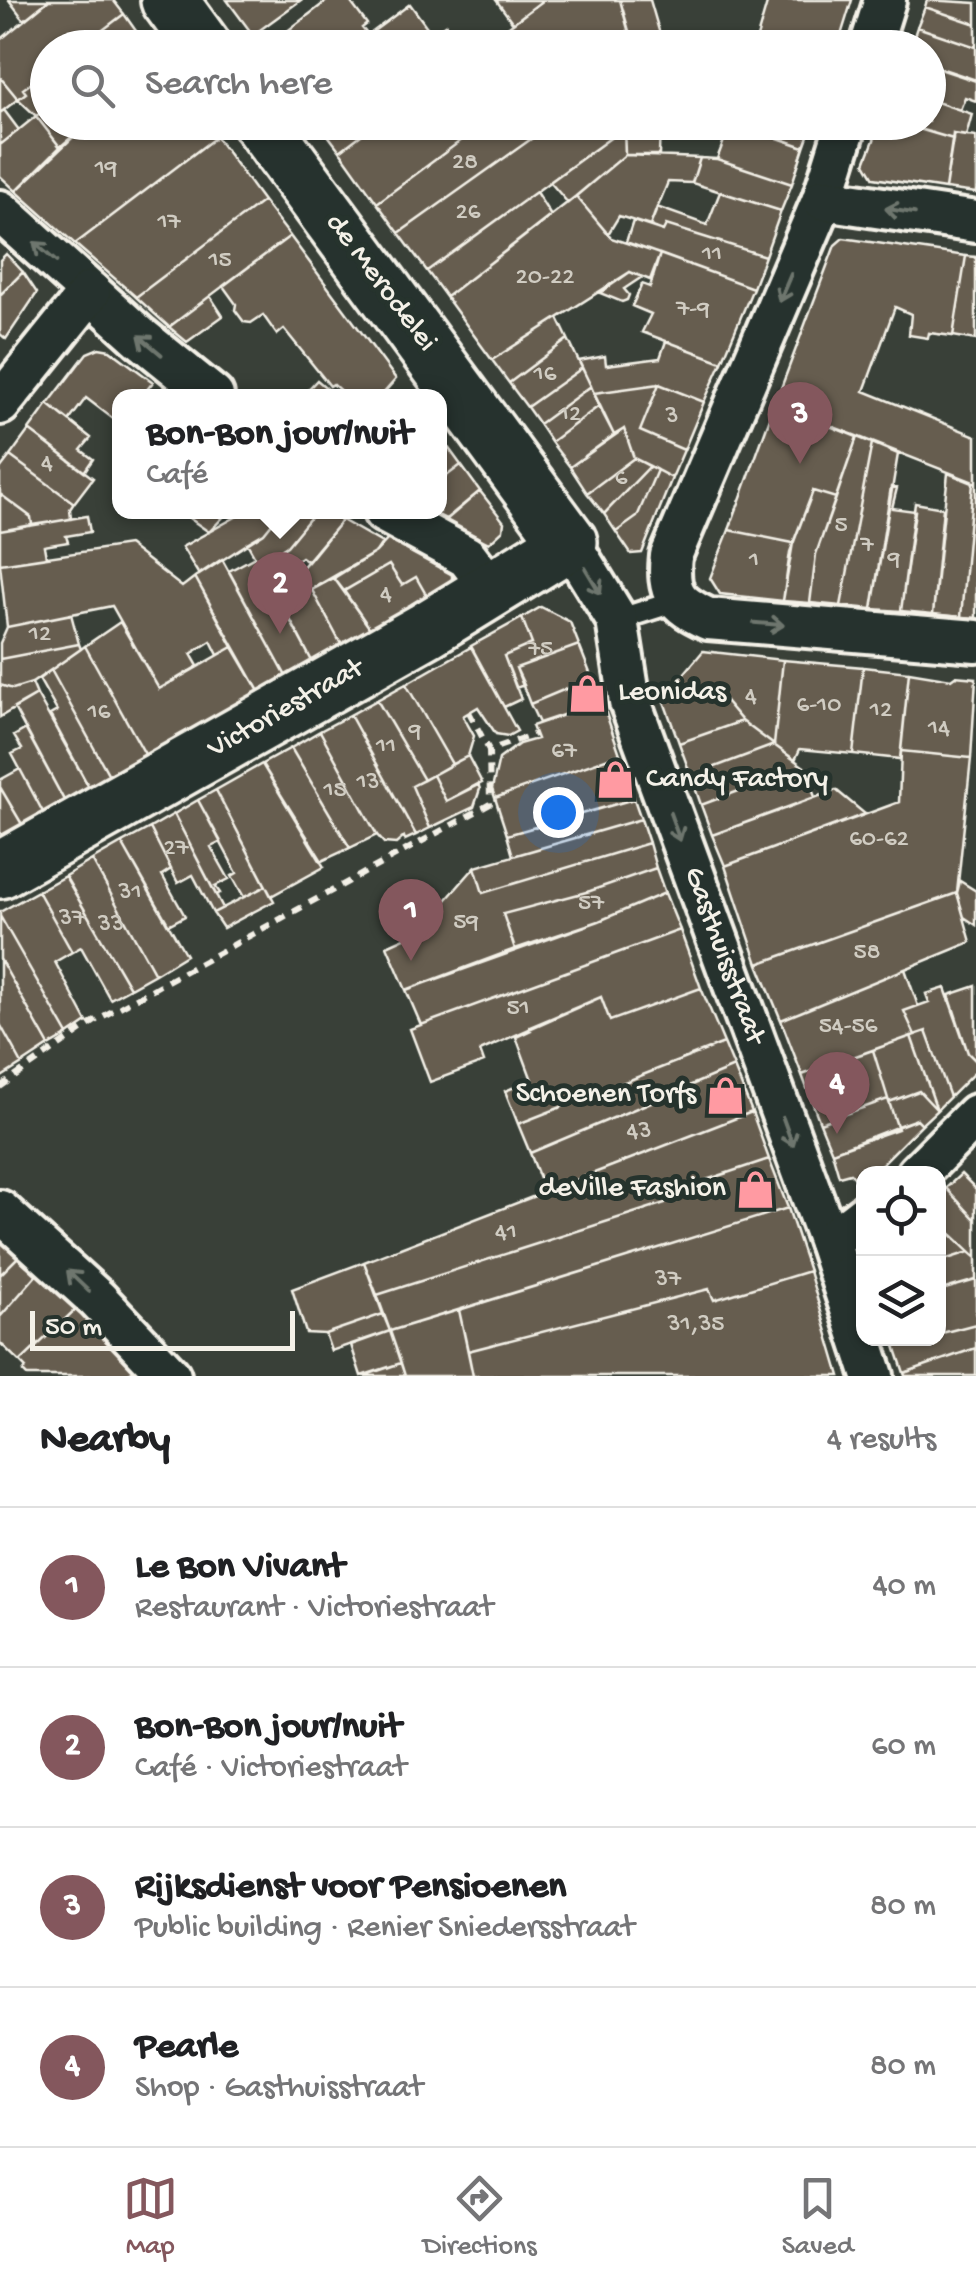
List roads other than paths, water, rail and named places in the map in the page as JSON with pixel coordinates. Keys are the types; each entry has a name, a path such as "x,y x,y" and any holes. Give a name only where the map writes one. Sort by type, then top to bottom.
{"street":[{"path":"168,0 190,30"},
{"path":"876,30 885,0"},
{"name":"de Merodelei","path":"273,140 569,542"},
{"path":"842,140 824,198 671,556 669,572 677,601 708,618 976,641"},
{"path":"824,198 976,222"},
{"path":"0,211 205,389"},
{"path":"0,404 90,292"},
{"path":"397,519 467,557 492,590"},
{"name":"Victoriestraat","path":"0,870 492,590 569,542"},
{"name":"Gasthuisstraat","path":"569,542 617,620 630,702 829,1242 872,1376"},
{"path":"925,1166 976,1115"},
{"path":"0,1211 97,1300 170,1376"},
{"path":"829,1242 856,1222"}],"lane":[{"path":"617,620 677,601"}],"place":[{"name":"Rijksdienst voor Pensioenen","path":"800,464"},
{"name":"Bon-Bon jour/nuit","path":"280,634"},
{"name":"Leonidas","path":"588,693"},
{"name":"Candy Factory","path":"616,780"},
{"name":"Le Bon Vivant","path":"411,961"},
{"name":"Schoenen Torfs","path":"726,1095"},
{"name":"Pearle","path":"837,1134"},
{"name":"deVille Fashion","path":"756,1189"}]}
